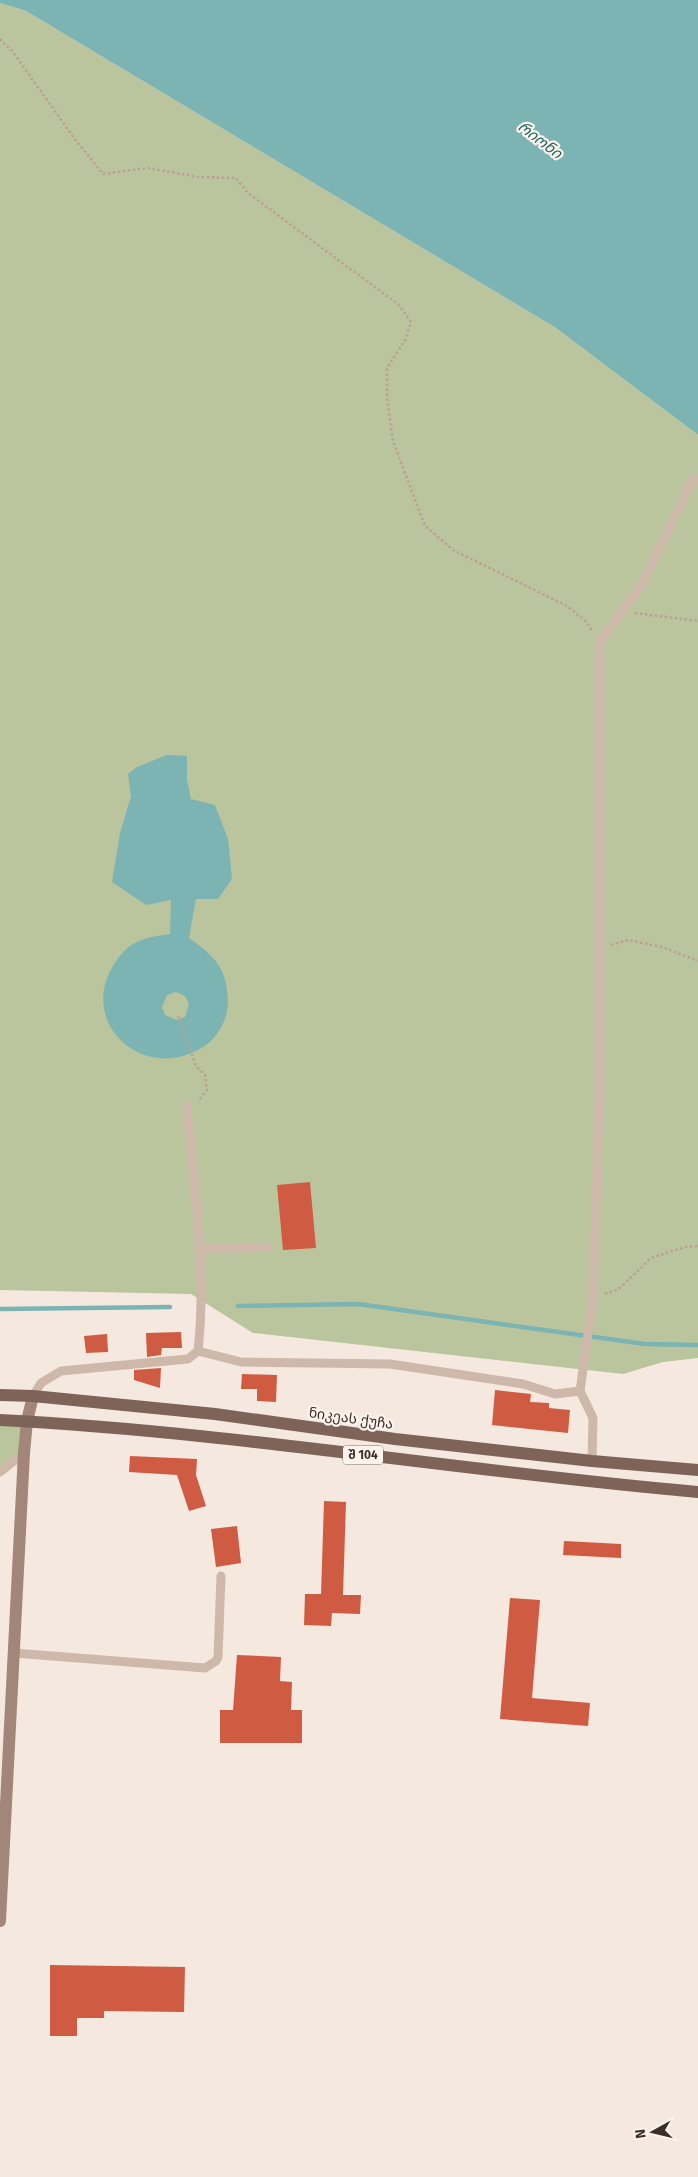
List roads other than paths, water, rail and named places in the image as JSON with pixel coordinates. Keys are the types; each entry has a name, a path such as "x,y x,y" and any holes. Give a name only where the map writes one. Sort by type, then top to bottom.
{"main road":[{"name":"ნიკეას ქუჩა","path":"0,1396 33,1396 215,1414 395,1439 592,1461 698,1470"},
{"path":"0,1921 24,1453 27,1421 33,1396"},
{"path":"0,1420 27,1421"},
{"name":"შ 104","path":"27,1421 209,1436 594,1483 698,1492"}],"lane":[{"path":"592,1461 593,1418 580,1391 593,1298 598,1109 600,949 599,643 642,584 694,477"},
{"path":"33,1396 41,1383 61,1371 188,1359 198,1350 201,1325 199,1249 187,1106"},
{"path":"199,1249 267,1247"},
{"path":"198,1350 241,1362 390,1364 523,1384 555,1394 580,1391"},
{"path":"0,1472 24,1453"},
{"path":"14,1652 205,1668 216,1661 218,1657 221,1576"}],"water":[{"name":"რიონი","path":"0,0 698,0 698,435 556,328 26,11 0,3"},
{"path":"167,755 187,756 187,780 191,799 215,805 228,839 232,879 218,899 196,899 189,938 206,951 218,964 225,980 228,1008 224,1022 213,1039 203,1047 181,1057 159,1058 139,1053 123,1042 111,1027 104,1008 104,988 117,959 130,946 142,940 170,934 171,900 146,905 112,882 120,833 131,796 128,774 137,767","holes":["176,992 185,996 189,1004 185,1017 177,1020 165,1015 162,1007 167,995"]}],"waterway":[{"path":"238,1306 358,1304 645,1344 698,1345"},
{"path":"0,1309 170,1307"}]}
